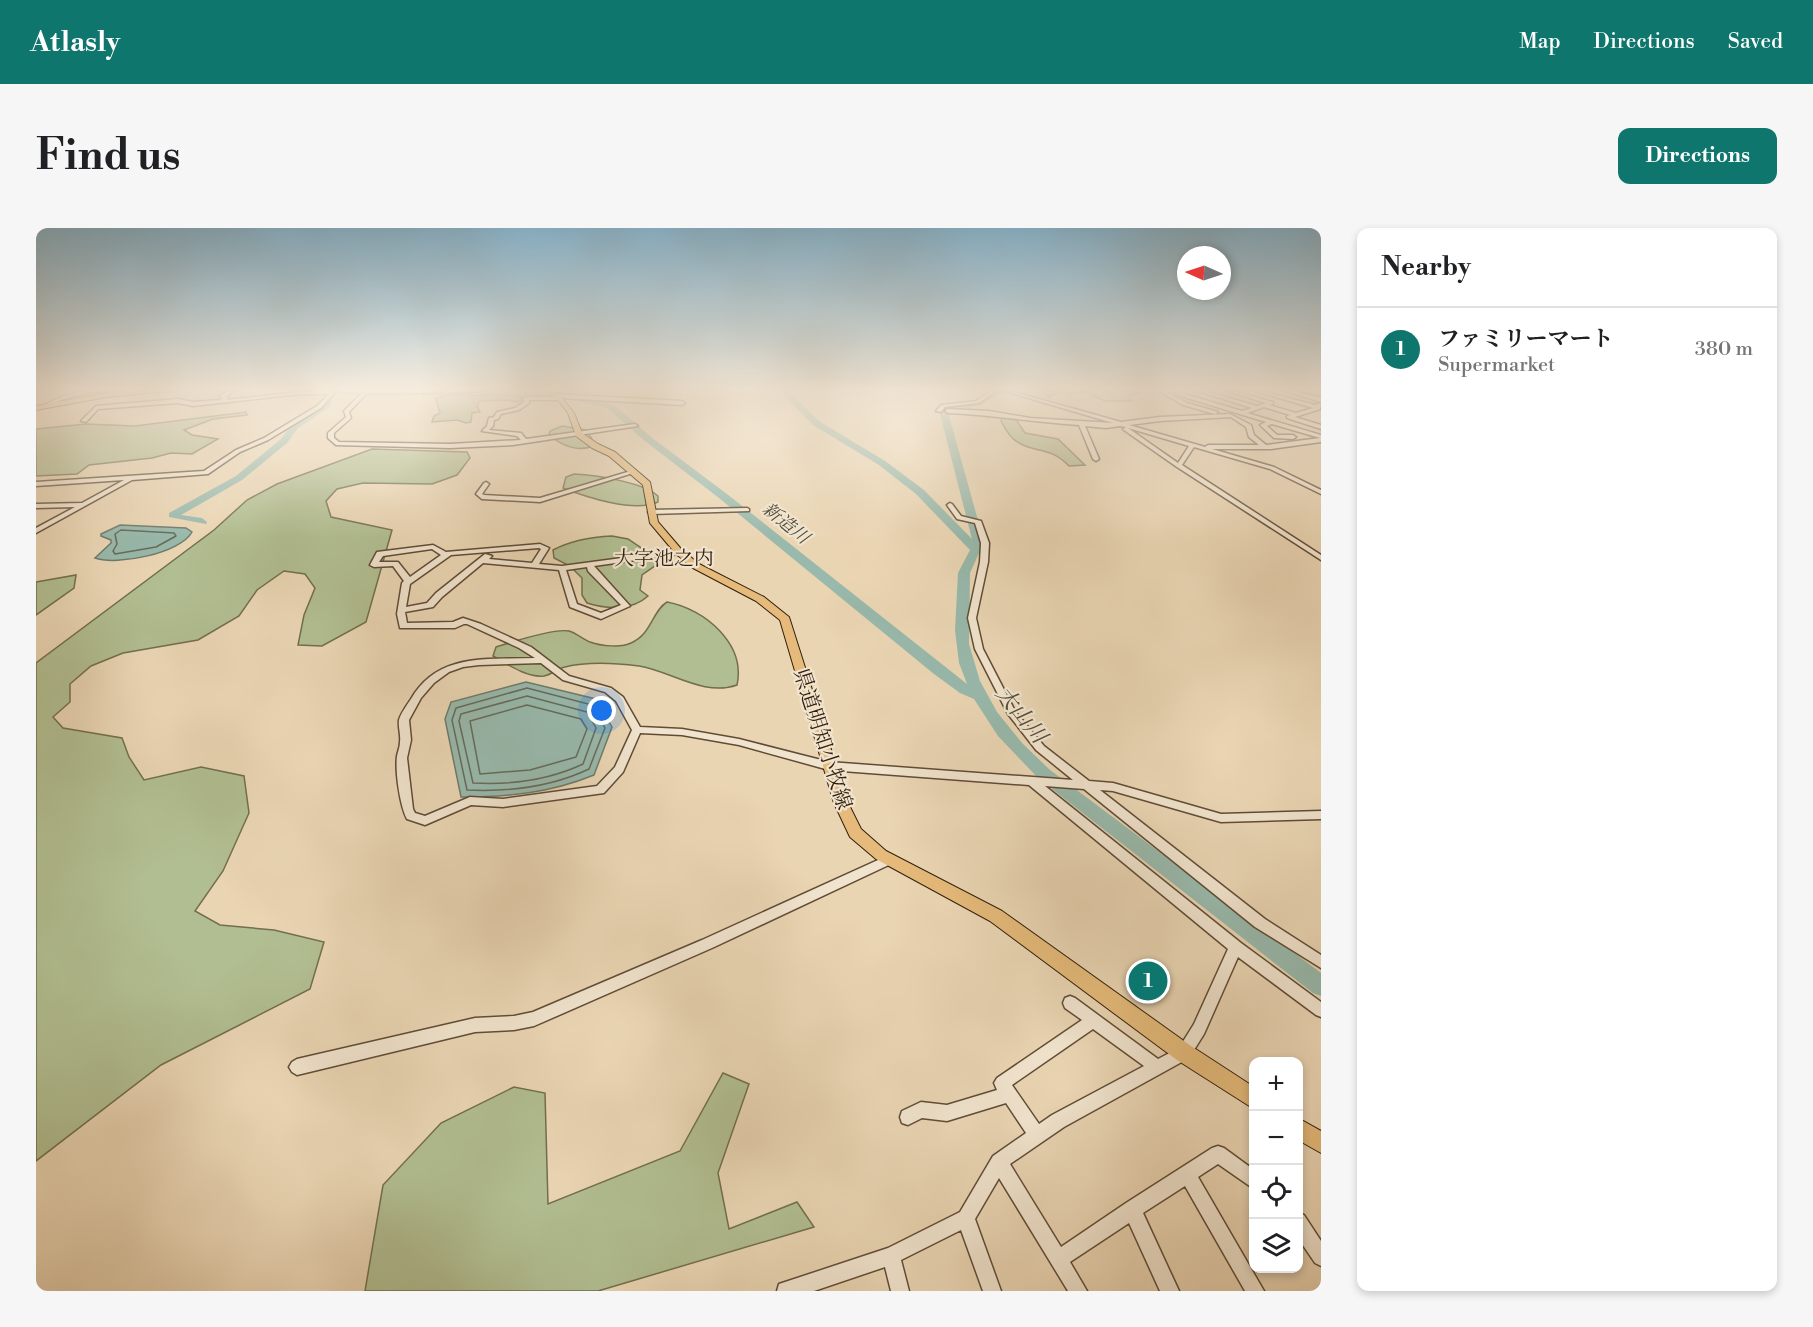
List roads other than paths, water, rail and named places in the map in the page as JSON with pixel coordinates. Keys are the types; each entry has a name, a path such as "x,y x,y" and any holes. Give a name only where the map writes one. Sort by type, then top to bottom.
{"main road":[{"name":"県道明知小牧線","path":"587,440 612,453 647,484 654,523 679,552 696,566 760,599 785,619 841,803 855,833 889,860 996,916 1184,1053 1249,1096"},
{"path":"1303,1131 1321,1143"}],"street":[{"path":"36,484 206,473 238,452 265,440"},
{"path":"333,440 338,444 460,446 541,440"},
{"path":"1088,440 1096,459"},
{"path":"1142,440 1321,558"},
{"path":"1171,440 1272,468 1321,492"},
{"path":"1256,440 1265,447"},
{"path":"1192,446 1265,447 1317,440"},
{"path":"1179,466 1192,446"},
{"path":"486,484 479,494 482,497 540,500 633,472"},
{"path":"36,531 132,479"},
{"path":"36,506 83,505"},
{"path":"950,505 959,518 978,521 986,543 972,618 979,649 1011,712 1040,748 1260,923 1321,962"},
{"path":"651,512 747,510"},
{"path":"534,566 545,548 540,546 497,549 445,555 408,580 402,610 403,626 455,625 463,621 480,624 493,633 530,648 561,675 614,694 620,699 637,730"},
{"path":"408,580 395,564 374,565 380,554 433,547 445,555"},
{"path":"402,610 430,605 439,595 497,549"},
{"path":"483,561 562,568 679,552"},
{"path":"562,568 573,605 601,616 626,606 591,569 590,565"},
{"path":"543,660 460,664 443,670 431,678 404,720 406,740 402,758 407,809 411,816 425,821 470,801 503,803 600,790 619,769 637,730"},
{"path":"637,730 682,732 739,742 829,766 1113,787 1221,818 1321,815"},
{"path":"1032,781 1236,947 1321,1010"},
{"path":"297,1067 475,1025 514,1023 534,1019 706,944 889,860"},
{"path":"786,1291 810,1287 891,1256 966,1218 999,1162 1058,1121 1184,1053 1199,1029 1236,947"},
{"path":"1070,1003 1157,1068"},
{"path":"1037,1135 1002,1083 1094,1020"},
{"path":"908,1117 921,1110 947,1113 1009,1094"},
{"path":"1060,1258 1218,1154 1249,1177"},
{"path":"999,1162 1060,1258 1078,1291"},
{"path":"1188,1175 1255,1291"},
{"path":"1132,1209 1170,1291"},
{"path":"966,1218 992,1291"},
{"path":"1303,1228 1321,1257"},
{"path":"891,1256 900,1291"}],"water":[{"path":"120,525 186,528 192,532 175,546 148,556 118,560 95,558 111,543 111,540 101,534"},
{"path":"526,682 596,699 612,727 594,775 529,793 461,797 445,719 451,702"}],"waterway":[{"path":"202,522 173,515 239,478 285,440"},
{"name":"新造川","path":"649,440 723,496 939,671 965,690 977,695"},
{"name":"大山川","path":"843,440 882,463 920,492 975,549"},
{"path":"951,440 978,542 975,549"},
{"name":"大山川","path":"975,549 964,573 962,644 966,663 981,699 1004,732 1044,774 1321,986"}],"place":[{"name":"ファミリーマート","path":"1148,981"}],"district":[{"name":"大字池之内","path":"664,558"}]}
